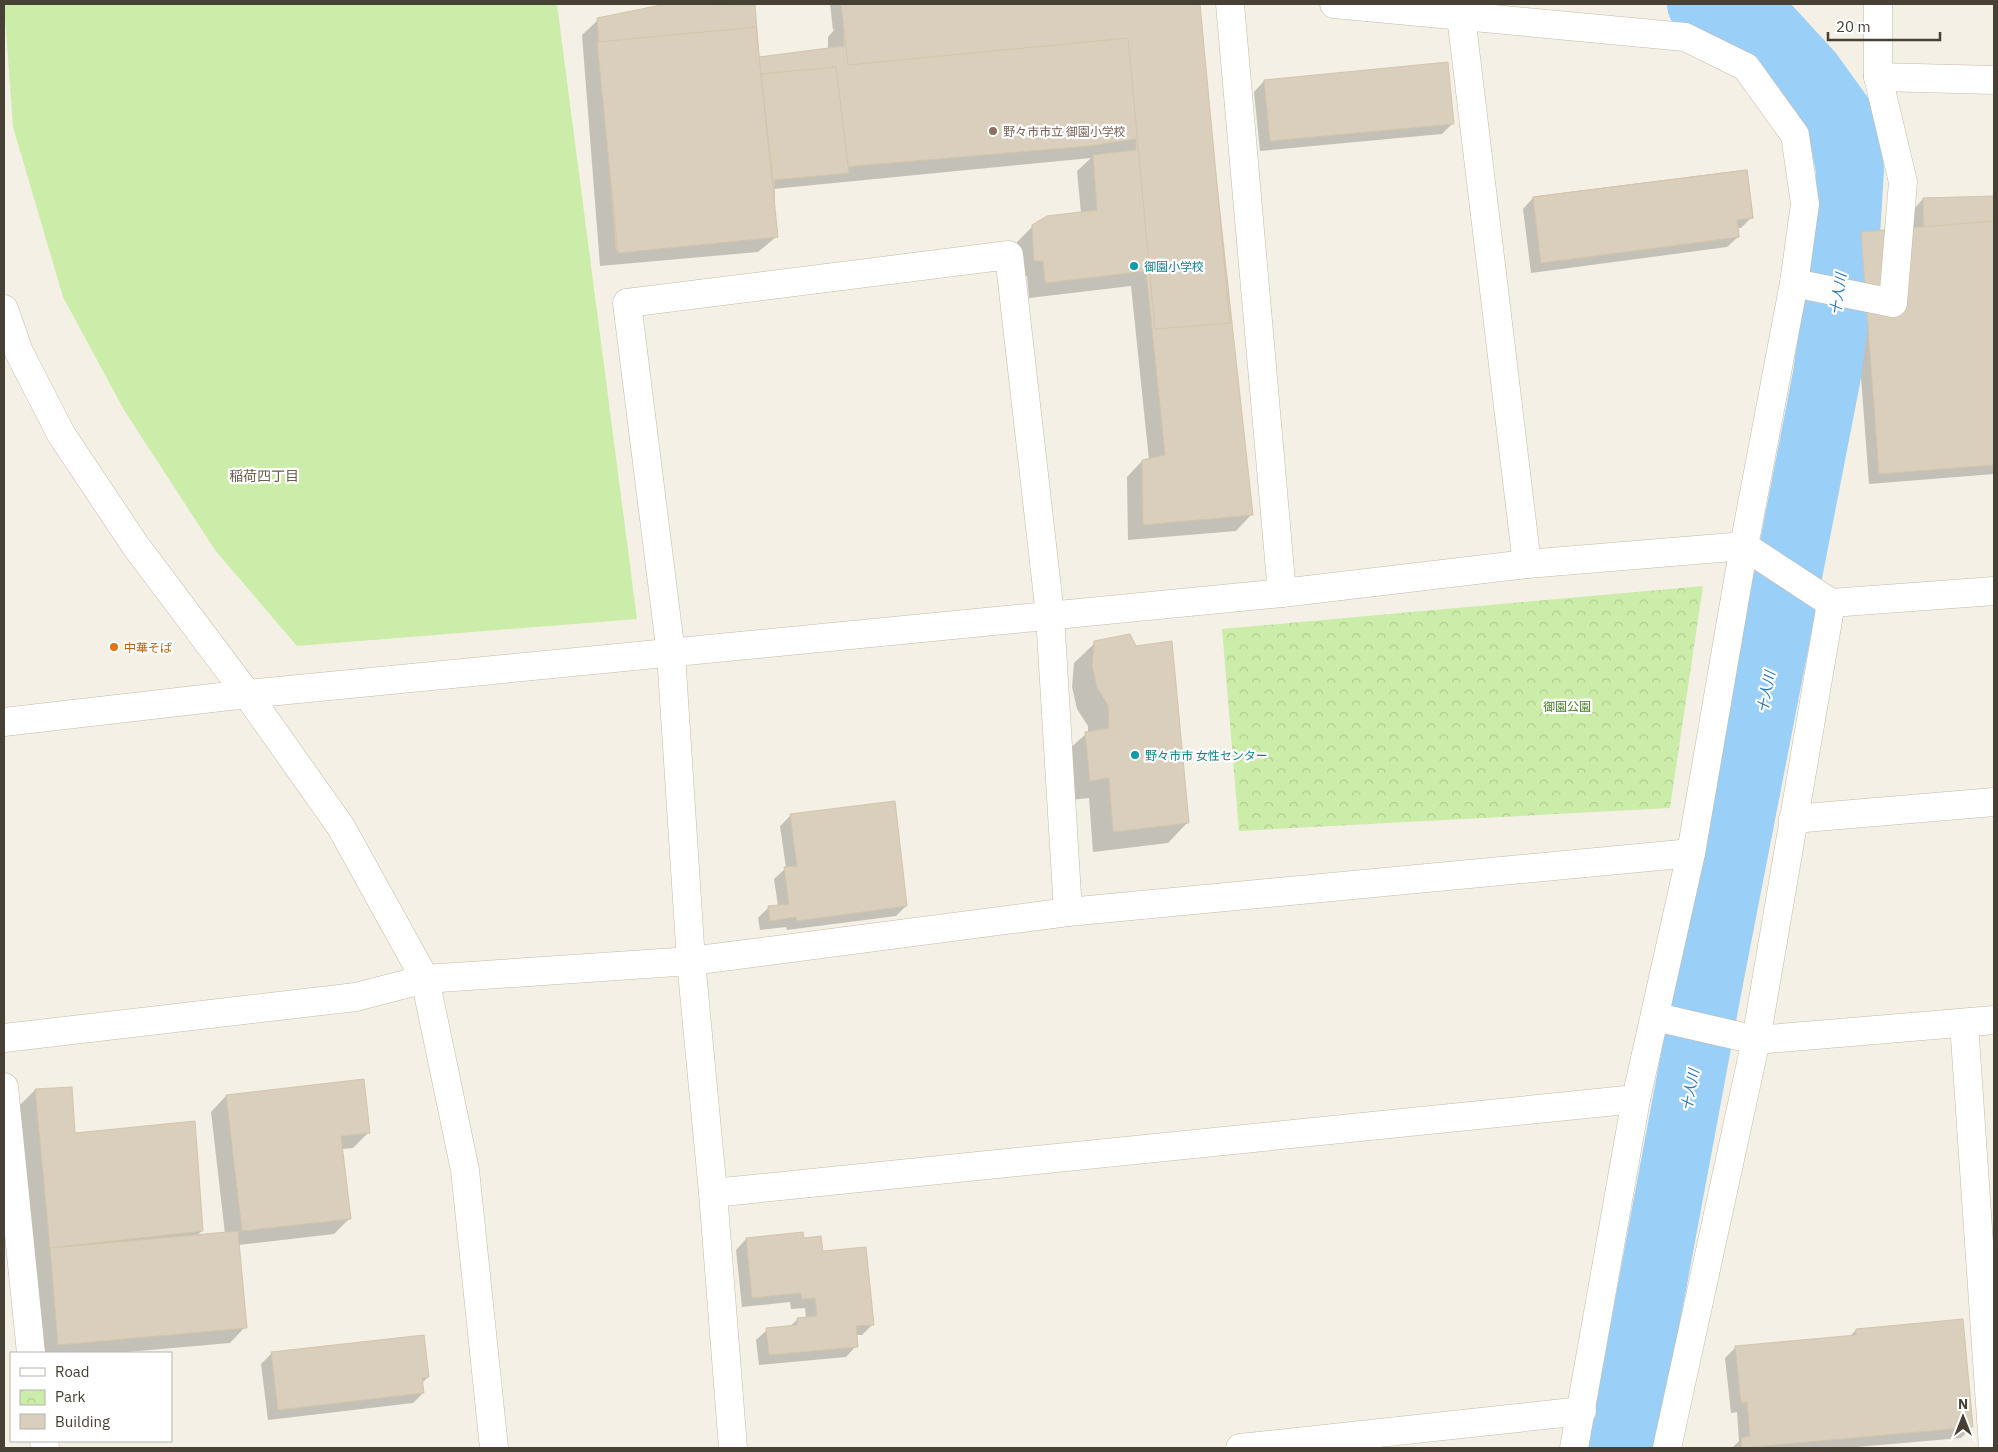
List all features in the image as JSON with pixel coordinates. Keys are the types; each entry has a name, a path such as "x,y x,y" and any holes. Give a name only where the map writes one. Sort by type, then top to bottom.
{"street":[{"path":"1230,4 1282,593"},
{"path":"1334,4 1685,37 1746,67 1795,135 1805,204 1803,285 1753,552 1690,853 1665,1019 1636,1099 1574,1448"},
{"path":"1803,285 1892,303 1903,182 1878,77 1878,4"},
{"path":"1461,16 1526,564"},
{"path":"1878,77 1994,80"},
{"path":"733,1448 713,1193 691,961 671,654 627,303 1009,255 1050,615 1068,912"},
{"path":"4,309 12,353 61,434 135,545 247,694 341,827 425,979 465,1170 494,1448"},
{"path":"4,722 247,694 1282,593 1526,564 1753,552 1823,597 1994,591"},
{"path":"1667,1448 1756,1040 1793,819 1823,597"},
{"path":"1793,819 1994,802"},
{"path":"4,1038 356,997 425,979 691,961 1068,912 1690,853"},
{"path":"1665,1019 1756,1040 1994,1020"},
{"path":"1964,1023 1993,1448"},
{"path":"4,1087 15,1321 30,1352"},
{"path":"713,1193 1636,1099"},
{"path":"1240,1448 1582,1411"}],"green space":[{"path":"4,4 557,4 637,619 297,646 215,550 124,410 63,297 13,127"},
{"name":"御園公園","path":"1703,586 1670,808 1239,831 1222,629"}],"building":[{"name":"御園小学校","path":"666,4 755,5 759,57 844,46 843,20 905,13 909,57 1089,37 1088,16 1143,13 1147,35 1200,30 1253,515 1143,525 1142,460 1165,455 1146,271 1045,283 1043,261 1034,261 1032,225 1047,216 1097,210 1093,155 1136,150 1136,139 1089,146 774,173 775,237 616,251 597,18"},
{"path":"841,4 1200,4 1230,323 1155,329 1128,38 848,65"},
{"path":"756,27 778,237 618,253 597,42"},
{"path":"1448,62 1454,124 1270,141 1264,80"},
{"path":"836,67 849,173 773,180 761,74"},
{"path":"1747,170 1753,218 1737,220 1739,237 1541,263 1533,197"},
{"path":"1747,170 1753,218 1737,220 1739,237 1541,263 1533,197"},
{"path":"1994,196 1994,237 1924,237 1923,198"},
{"path":"1994,221 1994,465 1879,474 1861,232"},
{"name":"野々市市 女性センター","path":"1130,634 1136,646 1172,641 1189,823 1113,832 1109,778 1090,781 1085,732 1109,728 1108,705 1097,688 1092,666 1094,641"},
{"path":"895,801 907,906 797,921 796,917 770,921 768,906 789,904 784,867 797,866 790,814"},
{"path":"364,1079 370,1133 341,1136 351,1219 242,1231 226,1095"},
{"path":"72,1087 75,1133 195,1121 203,1231 50,1248 35,1089"},
{"path":"238,1231 247,1328 58,1345 50,1248"},
{"path":"803,1232 804,1238 821,1236 823,1251 866,1247 874,1325 856,1326 858,1347 769,1355 766,1328 797,1325 797,1318 817,1316 815,1298 802,1299 801,1293 752,1298 746,1238"},
{"path":"1963,1319 1973,1427 1742,1448 1741,1438 1750,1436 1747,1402 1741,1403 1735,1346 1856,1335 1856,1329"},
{"path":"424,1335 429,1377 422,1378 424,1393 278,1410 271,1352"}],"waterway":[{"name":"十人川","path":"1622,1448 1709,981 1827,375 1846,234 1850,170 1840,117 1809,74 1765,26 1701,4"}],"place":[{"name":"野々市市立 御園小学校","path":"993,131"},
{"name":"御園小学校","path":"1134,266"},
{"name":"中華そば","path":"114,647"},
{"name":"野々市市 女性センター","path":"1135,755"}],"district":[{"name":"稲荷四丁目","path":"264,476"}]}
